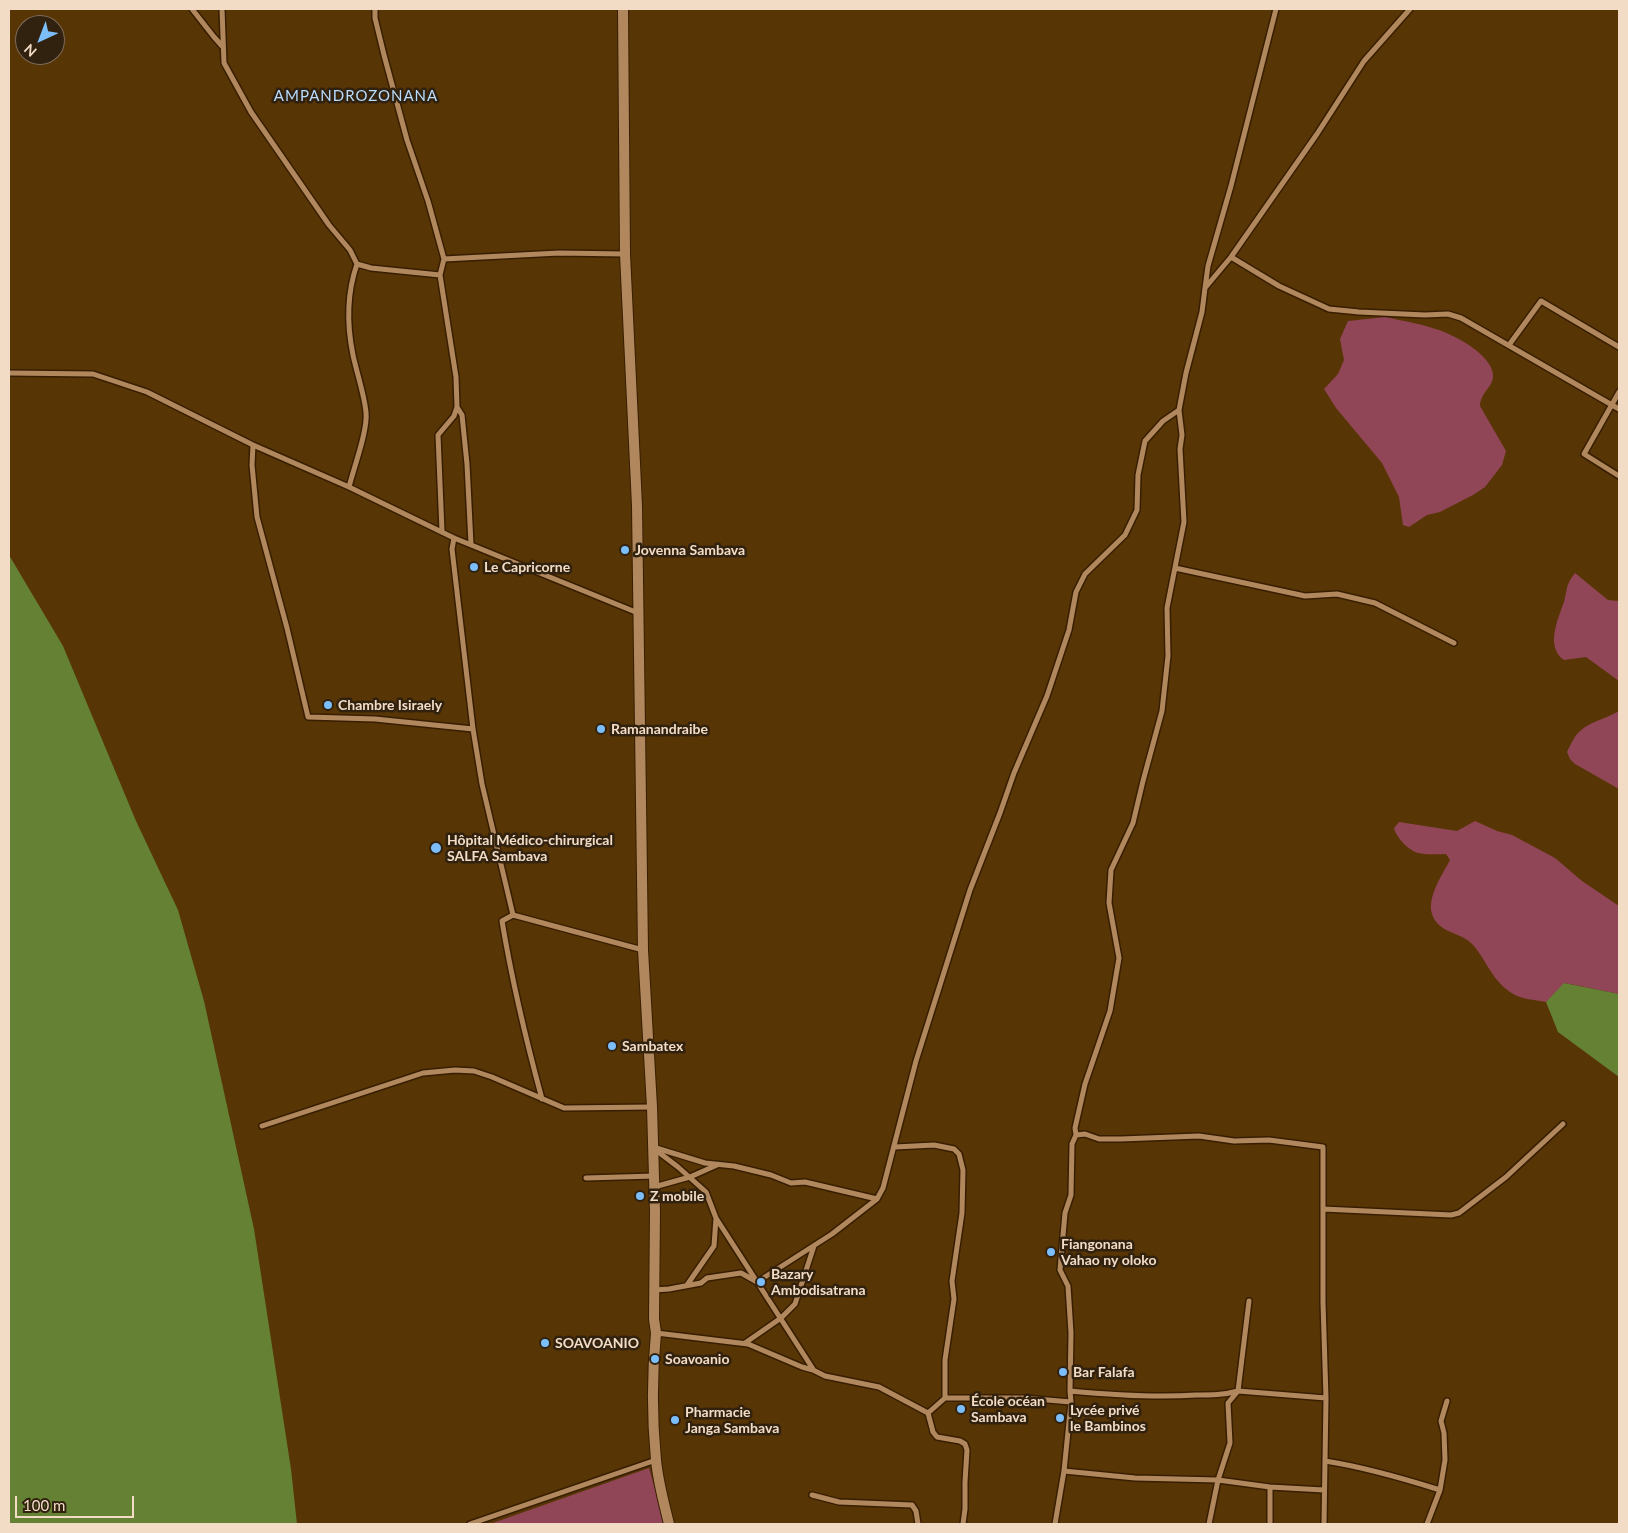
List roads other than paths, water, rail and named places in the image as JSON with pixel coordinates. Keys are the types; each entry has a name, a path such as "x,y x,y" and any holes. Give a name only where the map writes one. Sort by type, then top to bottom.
{"main road":[{"path":"623,9 622,105 625,254 632,387 639,613 643,950 654,1176 656,1333 654,1424 656,1460 661,1492 670,1524"}],"street":[{"path":"192,9 222,46"},
{"path":"222,9 224,63 251,112 329,225 350,250 356,264 352,276 349,300 349,326 352,354 366,413 349,487"},
{"path":"375,9 375,18 384,55 407,140 428,201 444,259 440,275 456,377 457,407 454,416 438,435 442,531"},
{"path":"1055,1524 1064,1471 1071,1402 1071,1333 1068,1286 1060,1270 1065,1213 1070,1195 1072,1144 1076,1135 1074,1128 1085,1084 1110,1011 1118,958 1109,904 1110,870 1133,823 1162,711 1168,656 1167,608 1184,522 1180,449 1182,435 1179,410 1186,373 1202,312 1208,266 1231,186 1276,9"},
{"path":"1205,288 1231,258 1317,134 1364,61 1410,9"},
{"path":"444,259 559,253 625,254"},
{"path":"1231,258 1279,286 1329,309 1416,315 1448,314 1461,318 1619,409"},
{"path":"356,264 371,268 440,275"},
{"path":"1509,345 1541,301 1619,347"},
{"path":"9,372 93,374 147,392 253,446 349,487 454,538 639,613"},
{"path":"1619,392 1584,454 1619,476"},
{"path":"457,407 462,415 467,464 471,544"},
{"path":"757,1282 832,1234 877,1199 883,1188 916,1061 970,890 1014,773 1047,696 1069,630 1076,592 1085,574 1125,535 1137,510 1138,475 1145,441 1163,421 1179,410"},
{"path":"253,446 252,464 257,517 287,628 308,717 375,719 473,729"},
{"path":"454,538 452,549 473,729 482,784 513,915"},
{"path":"1175,568 1305,596 1337,594 1375,603 1454,643"},
{"path":"542,1099 525,1037 502,921 513,915 643,950"},
{"path":"262,1126 423,1073 455,1070 474,1071 492,1077 564,1108 652,1107"},
{"path":"1324,1209 1451,1215 1459,1213 1506,1177 1563,1124"},
{"path":"1076,1135 1086,1134 1099,1138 1122,1139 1199,1136 1234,1141 1269,1140 1323,1146 1323,1302 1326,1398 1324,1524"},
{"path":"895,1147 934,1145 954,1149 960,1154 963,1170 962,1213 952,1281 954,1299 945,1360 945,1398"},
{"path":"652,1147 706,1164 734,1166 771,1175 791,1183 804,1182 877,1199"},
{"path":"652,1147 706,1192 716,1218 813,1370"},
{"path":"654,1187 690,1177 718,1165"},
{"path":"586,1178 654,1176"},
{"path":"687,1285 714,1246 716,1218"},
{"path":"745,1343 781,1318 795,1304 814,1245"},
{"path":"654,1290 669,1290 701,1283 707,1278 741,1272 757,1282"},
{"path":"1209,1524 1218,1480 1230,1443 1228,1402 1238,1391 1249,1301"},
{"path":"656,1333 745,1343 825,1376 879,1388 928,1413 933,1432 937,1437 960,1441 965,1444 968,1450 965,1510 962,1524"},
{"path":"1070,1391 1117,1396 1168,1397 1225,1395 1238,1391 1326,1398"},
{"path":"928,1413 945,1398 1024,1398 1071,1402"},
{"path":"1427,1524 1440,1490 1445,1460 1444,1433 1441,1421 1447,1401"},
{"path":"470,1524 656,1460"},
{"path":"1324,1460 1398,1476 1440,1490"},
{"path":"1064,1471 1135,1478 1218,1480 1270,1487 1324,1490"},
{"path":"1270,1487 1270,1524"},
{"path":"812,1495 839,1502 912,1505 916,1511 918,1524"}],"place":[{"name":"Jovenna Sambava","path":"625,550"},
{"name":"Le Capricorne","path":"474,567"},
{"name":"Chambre Isiraely","path":"328,705"},
{"name":"Ramanandraibe","path":"601,729"},
{"name":"Hôpital Médico-chirurgical SALFA Sambava","path":"436,848"},
{"name":"Sambatex","path":"612,1046"},
{"name":"Z mobile","path":"640,1196"},
{"name":"Fiangonana Vahao ny oloko","path":"1051,1252"},
{"name":"Bazary Ambodisatrana","path":"761,1282"},
{"name":"SOAVOANIO","path":"545,1343"},
{"name":"Soavoanio","path":"655,1359"},
{"name":"Bar Falafa","path":"1063,1372"},
{"name":"École océan Sambava","path":"961,1409"},
{"name":"Lycée privé le Bambinos","path":"1060,1418"},
{"name":"Pharmacie Janga Sambava","path":"675,1420"}],"district":[{"name":"AMPANDROZONANA","path":"356,96"}]}
